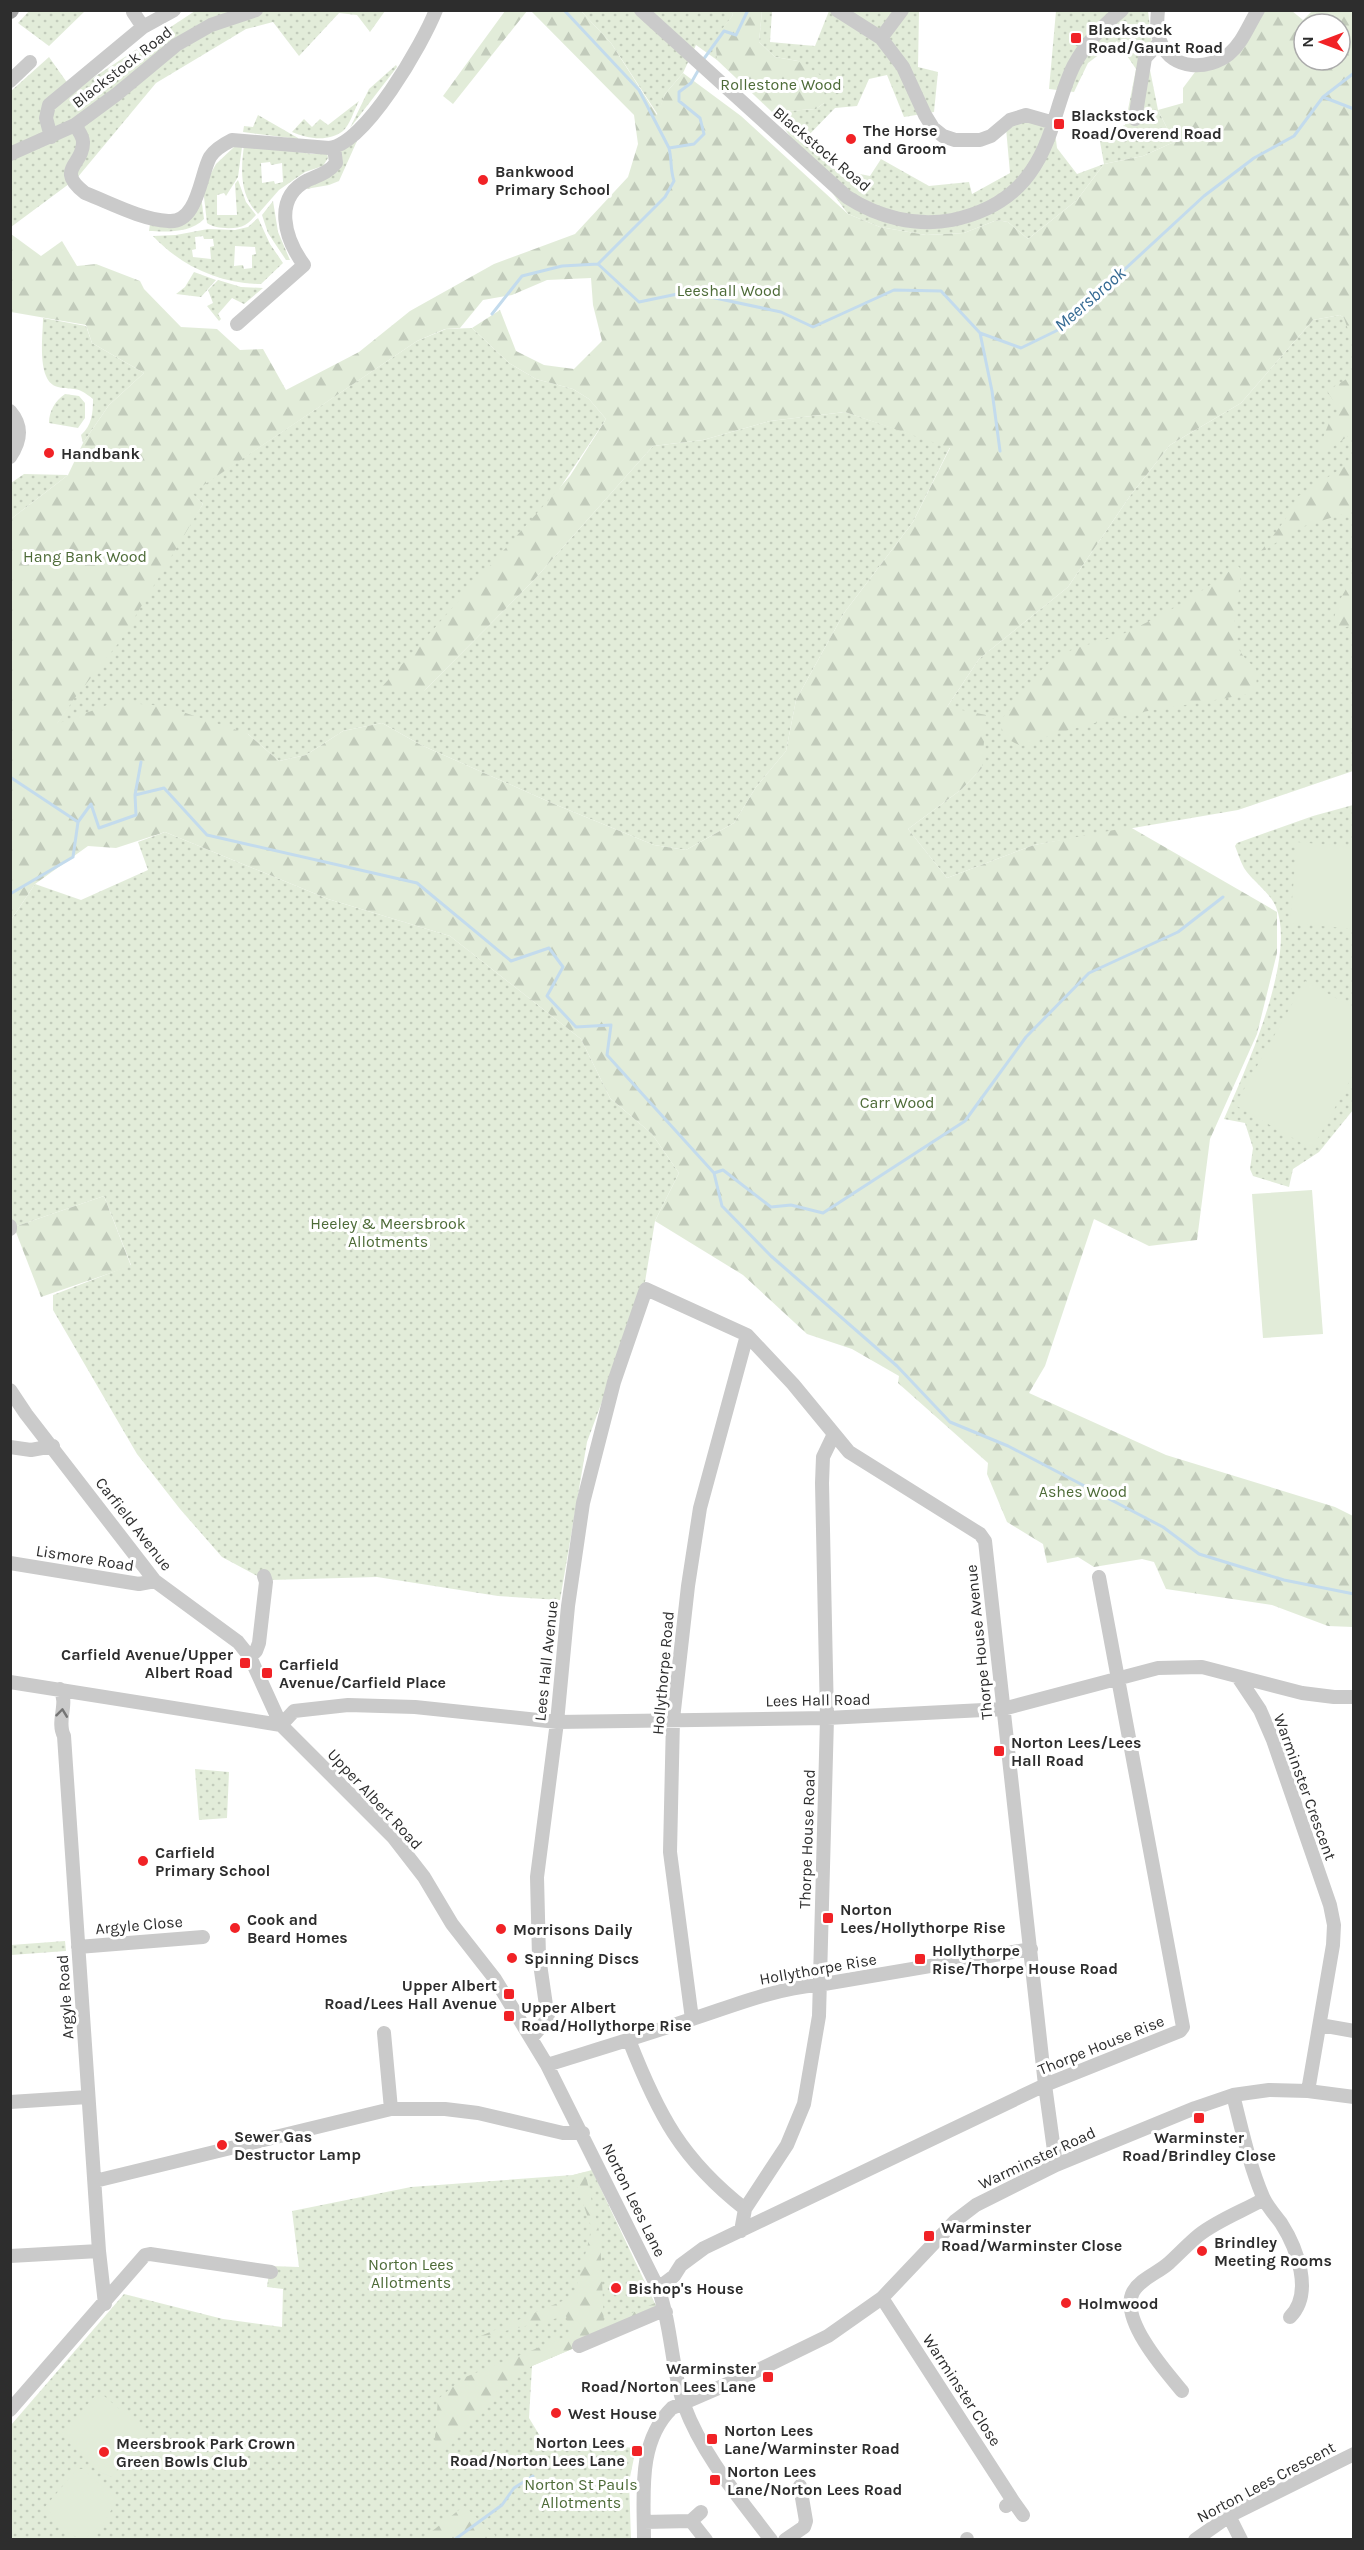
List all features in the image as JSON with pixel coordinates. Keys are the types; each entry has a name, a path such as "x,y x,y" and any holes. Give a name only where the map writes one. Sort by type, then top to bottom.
{"street":[{"path":"51,137 46,118 49,105 143,27 174,10"},
{"name":"Blackstock Road","path":"10,154 75,125 176,45 211,25 256,10"},
{"path":"75,125 84,139 83,147 72,165 71,173 72,180 79,188 85,193 167,221 175,221 191,208 211,156 222,145 232,140 334,147 342,144 363,125 404,72 436,10"},
{"name":"Blackstock Road","path":"641,10 848,197 870,210 913,221 946,221 982,213 1011,195 1028,177 1037,163 1074,65 1097,33 1122,10"},
{"path":"837,10 881,38 903,67 933,128 943,136 955,140 980,140 992,136 1010,120 1026,115 1054,123"},
{"path":"881,38 902,10"},
{"path":"1158,10 1160,42 1166,53 1186,64 1208,65 1220,60 1239,44 1258,10"},
{"path":"134,12 143,27"},
{"path":"1135,119 1145,58 1160,42"},
{"path":"10,81 30,62"},
{"path":"237,324 304,265 294,251 288,236 285,209 289,195 296,188 307,180 331,170 336,163 334,147"},
{"path":"10,411 19,421 20,432 18,444 10,457"},
{"name":"Thorpe House Avenue","path":"646,1289 747,1335 793,1384 849,1452 980,1534 985,1541 1045,2085 1056,2165"},
{"name":"Lees Hall Avenue","path":"532,2037 548,2019 539,1957 537,1877 557,1722 568,1606 583,1503 614,1382 646,1289"},
{"name":"Hollythorpe Road","path":"692,2019 670,1852 673,1719 688,1586 700,1508 747,1335"},
{"name":"Carfield Avenue","path":"10,1390 155,1581 238,1642 250,1657 282,1725"},
{"name":"Thorpe House Road","path":"741,2231 745,2209 787,2145 804,2104 819,2016 818,1985 827,1718 822,1483 823,1457 834,1434"},
{"path":"10,1447 31,1450 53,1446"},
{"name":"Lismore Road","path":"10,1563 139,1584 155,1581"},
{"path":"250,1657 260,1643 266,1582 264,1576"},
{"name":"Thorpe House Rise","path":"658,2288 674,2276 681,2265 704,2248 1045,2085 1180,2031 1183,2027 1099,1577"},
{"name":"Lees Hall Road","path":"282,1725 294,1711 348,1705 415,1707 557,1722 827,1718 1003,1709 1158,1668 1182,1665 1202,1667 1302,1693 1353,1697"},
{"name":"Warminster Crescent","path":"1238,1677 1260,1710 1273,1740 1330,1905 1334,1925 1333,1945 1308,2091"},
{"path":"10,1682 282,1725"},
{"name":"Argyle Road","path":"60,1689 64,1699 60,1729 64,1736 99,2251 105,2304"},
{"name":"Upper Albert Road","path":"282,1725 393,1837 424,1877 452,1924 495,1979 532,2037 583,2133"},
{"name":"Argyle Close","path":"78,1947 203,1937"},
{"name":"Hollythorpe Rise","path":"547,2064 791,1987 818,1985 1030,1949"},
{"path":"1320,2025 1353,2031"},
{"path":"384,2033 392,2109"},
{"path":"629,2040 648,2087 687,2154 714,2185 745,2209"},
{"name":"Warminster Road","path":"644,2540 643,2479 651,2440 664,2416 672,2408 747,2376 828,2336 882,2298 956,2221 986,2199 1056,2165 1185,2112 1233,2095 1269,2090 1308,2091 1353,2097"},
{"path":"1233,2095 1251,2167 1264,2199 1292,2244 1301,2274 1299,2308 1290,2316"},
{"path":"10,2102 88,2097"},
{"path":"95,2181 232,2150 392,2109 445,2109 563,2133 583,2133"},
{"name":"Norton Lees Lane","path":"583,2133 658,2288 666,2312 683,2402 708,2457 771,2540"},
{"path":"1182,2391 1154,2359 1140,2335 1131,2307 1132,2293 1138,2285 1164,2268 1200,2235 1264,2199"},
{"path":"10,2256 99,2251"},
{"path":"10,2410 105,2304 140,2259 150,2254 271,2272"},
{"name":"Warminster Close","path":"882,2298 1010,2504 1023,2515"},
{"path":"579,2346 659,2312 666,2312"},
{"name":"Norton Lees Crescent","path":"1195,2540 1229,2516 1353,2454"},
{"path":"785,2540 804,2527 806,2521 800,2486"},
{"path":"1229,2516 1241,2540"},
{"path":"644,2522 696,2517 706,2540"}],"green space":[{"path":"30,10 85,11 49,46 18,23"},
{"path":"731,10 733,15 716,38 717,60 696,45 683,73 665,94 658,115 611,43 581,11"},
{"path":"195,11 385,11 370,32 357,15 339,13 299,56 273,22 246,29 156,83 77,178 11,227 10,92 49,57 73,91"},
{"path":"505,11 527,11 453,104 443,96"},
{"path":"531,11 581,11 611,43 657,115 665,94 683,73 741,116 848,214 880,227 926,235 964,233 997,220 1008,222 1028,239 1077,200 1104,164 1143,156 1174,142 1158,110 1183,103 1183,88 1195,72 1208,70 1228,59 1263,11 1293,12 1292,72 1352,72 1352,12 1311,12 1353,11 1353,344 1344,318 1340,315 1313,320 1241,403 1170,445 1130,496 1068,587 979,659 947,707 986,715 982,768 962,789 908,829 947,878 1034,845 1130,827 1277,912 1277,953 1257,1034 1210,1139 1197,1240 1149,1246 1094,1219 1045,1366 1029,1393 1166,1455 1335,1507 1353,1516 1353,1627 1328,1626 1272,1605 1166,1589 1154,1562 1142,1559 1094,1567 1078,1557 1047,1563 1043,1544 1007,1522 987,1474 988,1463 898,1383 899,1376 852,1349 807,1334 743,1275 655,1221 679,1173 652,1134 610,1098 581,1039 450,936 328,899 165,832 116,848 88,846 35,884 11,920 11,519 68,475 83,443 109,405 144,373 92,343 86,325 11,312 11,234 41,256 62,241 77,266 96,264 140,281 144,289 181,327 217,329 240,350 263,349 286,390 359,352 410,311 494,264 575,234 628,177 638,144 634,115","holes":["591,278 593,305 602,341 574,369 544,365 516,351 500,310 472,328 509,363 536,379 573,389 589,399 606,419 570,476 380,689 424,691 533,581 653,446 703,440 770,421 845,412 950,448 913,522 844,613 796,700 786,751 756,787 734,823 686,850 654,845 421,745 382,723 343,731 306,755 279,761 248,734 165,706 115,702 57,724 121,640 203,504 192,493 417,341 445,329 460,328 483,300 512,295 547,280"]},
{"name":"Rollestone Wood","path":"731,11 762,11 759,42 775,57 798,61 825,78 824,103 816,109 772,112 717,60 715,38 733,15"},
{"path":"762,11 772,11 770,42 815,46 829,11 952,11 919,12 918,67 938,72 934,112 904,117 887,75 869,79 857,106 835,108 803,141 835,169 870,176 881,159 929,186 969,182 972,194 1010,173 1006,128 1018,118 1054,124 1057,148 1077,174 1104,164 1077,200 1028,239 1008,222 997,220 964,233 926,235 880,227 848,214 772,112 816,109 824,103 798,61 775,57 759,42"},
{"path":"1056,11 1148,11 1152,43 1148,60 1158,110 1174,142 1143,156 1104,164 1099,136 1125,125 1136,69 1117,41 1088,63 1074,92 1049,89"},
{"path":"396,65 397,67 350,128 369,89"},
{"path":"359,101 348,125 343,131 331,137 318,138 292,132 304,119 312,127 320,119 328,125"},
{"path":"258,115 298,139 243,132 244,126 253,127"},
{"path":"357,141 339,181 306,189 341,150"},
{"path":"244,145 313,154 327,152 328,158 323,166 305,172 279,190 258,214 244,190 242,172","holes":["270,162 271,165 282,163 283,182 262,183 261,163"]},
{"path":"234,147 242,147 238,177 226,196 224,193 217,195 217,215 237,215 235,184 238,180 246,202 256,215 241,227 215,227 207,223 203,188 216,164"},
{"path":"201,196 204,219 199,224 178,231 149,231 150,224 170,225"},
{"path":"273,201 278,232 290,260 286,260 268,233 262,215"},
{"path":"258,218 270,244 283,263 261,284 231,281 202,271 176,256 153,236 176,235 208,229 235,230 248,227","holes":["203,236 204,239 213,239 214,246 210,247 211,259 193,257 192,250 196,249 195,237","235,246 255,247 256,254 252,255 252,268 244,269 243,265 234,266"]},
{"path":"194,272 216,280 201,297 176,294 185,287"},
{"path":"218,280 241,287 263,288 244,304 232,298 218,314 221,319 219,321 207,306 213,303 208,290"},
{"path":"1340,315 1353,324 1353,771 1238,810 1034,845 947,878 908,829 962,789 982,768 947,707 979,659 1068,587 1130,496 1170,445 1241,403 1313,320"},
{"path":"43,318 86,326 92,343 144,373 109,405 83,443 81,435 88,427 91,418 93,399 79,390 58,387 46,377 42,357"},
{"path":"472,328 509,363 536,379 573,389 589,399 606,419 424,691 533,581 653,446 703,440 770,421 845,412 950,447 913,522 844,613 796,700 786,751 756,787 734,823 686,850 654,845 421,745 382,723 343,731 306,755 279,761 248,734 56,725 203,504 191,493 417,341 446,329"},
{"path":"1353,375 1353,438 1348,436 1327,451 1318,450 1329,423 1340,411 1327,391"},
{"path":"65,394 79,396 85,403 85,418 78,428 49,423 53,407"},
{"path":"1353,461 1353,511 1298,528 1261,551 1285,520 1297,497"},
{"path":"24,474 68,475 11,519 11,483"},
{"path":"1237,565 1241,569 1235,620 1236,639 1240,652 1257,671 1256,692 1114,718 1021,746 1001,736 1003,717 1040,672 1054,659 1072,650 1118,636 1156,618 1198,593"},
{"path":"1353,577 1353,626 1339,628 1333,622 1338,603"},
{"path":"1353,805 1353,1110 1319,1152 1293,1169 1289,1187 1253,1176 1250,1169 1253,1148 1245,1123 1224,1119 1266,1014 1280,955 1281,929 1276,907 1244,868 1235,846 1237,843 1313,816"},
{"name":"Heeley & Meersbrook Allotments","path":"165,832 328,899 450,936 581,1039 610,1098 652,1134 679,1173 655,1221 644,1288 587,1442 560,1600 498,1596 377,1577 270,1580 263,1579 222,1557 180,1509 137,1454 53,1310 53,1295 131,1265 104,1196 14,1227 11,1223 11,920 35,884 81,900 148,870 138,842"},
{"path":"1297,842 1353,847 1353,929 1290,923"},
{"path":"1305,981 1354,1008 1353,1075 1312,1149 1235,1105"},
{"path":"1312,1190 1323,1334 1263,1338 1252,1194"},
{"path":"104,1196 131,1266 41,1297 14,1227"},
{"path":"195,1769 229,1772 227,1818 199,1820"},
{"path":"65,1941 66,1951 11,1955 11,1945"},
{"path":"592,2170 659,2312 532,2366 529,2418 543,2441 636,2448 629,2482 631,2539 11,2540 11,2425 124,2294 223,2319 282,2327 283,2289 267,2287 270,2266 299,2267 292,2211 411,2187 573,2175"},
{"path":"585,2172 600,2236 604,2325 655,2303 659,2312 532,2366 500,2388 450,2446 434,2450 438,2399 463,2378 570,2335 566,2316 476,2338 574,2296 592,2229 573,2175"},
{"name":"Meersbrook Park Crown Green Bowls Club","path":"103,2395 145,2431 112,2477 97,2471 61,2434 95,2396"},
{"name":"Meersbrook Park Crown Green Bowls Club","path":"77,2469 83,2469 117,2500 105,2521 85,2539 71,2535 45,2507"},
{"path":"464,2506 495,2535 494,2539 422,2539"}],"waterway":[{"path":"564,10 639,90 669,148"},
{"path":"703,60 724,31 736,35 748,10"},
{"path":"492,314 522,276 562,266 598,264 665,197 674,181 669,148 694,144 704,134 700,118 679,101 679,92 691,83 699,69"},
{"path":"1323,97 1354,73"},
{"name":"Meersbrook","path":"598,264 639,302 687,292 781,312 813,327 894,290 941,291 980,333 1021,348 1060,329 1204,196 1254,158 1294,136 1323,97 1354,109"},
{"path":"980,333 992,391 1000,451"},
{"path":"10,894 73,857 78,822 91,804 99,828 136,815 135,795 141,762"},
{"path":"10,777 78,822"},
{"path":"135,795 164,788 207,835 417,883 511,961 549,948 563,967 547,996 576,1027 611,1025 607,1055 714,1173 722,1206 771,1256 897,1366 950,1422 1008,1446 1163,1527 1199,1554 1284,1580 1354,1594"},
{"path":"714,1173 723,1170 771,1207 791,1205 823,1213 965,1121 1026,1037 1089,973 1178,932 1223,897"},
{"path":"454,2540 502,2505 514,2488 533,2476"}],"place":[{"name":"Blackstock Road/Gaunt Road","path":"1076,38"},
{"name":"Blackstock Road/Overend Road","path":"1059,124"},
{"name":"The Horse and Groom","path":"851,139"},
{"name":"Bankwood Primary School","path":"483,180"},
{"name":"Handbank","path":"49,453"},
{"name":"Carfield Avenue/Upper Albert Road","path":"245,1663"},
{"name":"Carfield Avenue/Carfield Place","path":"267,1673"},
{"name":"Norton Lees/Lees Hall Road","path":"999,1751"},
{"name":"Carfield Primary School","path":"143,1861"},
{"name":"Norton Lees/Hollythorpe Rise","path":"828,1918"},
{"name":"Cook and Beard Homes","path":"235,1928"},
{"name":"Morrisons Daily","path":"501,1929"},
{"name":"Spinning Discs","path":"512,1958"},
{"name":"Hollythorpe Rise/Thorpe House Road","path":"920,1959"},
{"name":"Upper Albert Road/Lees Hall Avenue","path":"509,1994"},
{"name":"Upper Albert Road/Hollythorpe Rise","path":"509,2016"},
{"name":"Warminster Road/Brindley Close","path":"1199,2118"},
{"name":"Sewer Gas Destructor Lamp","path":"222,2145"},
{"name":"Warminster Road/Warminster Close","path":"929,2236"},
{"name":"Brindley Meeting Rooms","path":"1202,2251"},
{"name":"Bishop's House","path":"616,2288"},
{"name":"Holmwood","path":"1066,2303"},
{"name":"Warminster Road/Norton Lees Lane","path":"768,2377"},
{"name":"West House","path":"556,2413"},
{"name":"Norton Lees Lane/Warminster Road","path":"712,2439"},
{"name":"Norton Lees Road/Norton Lees Lane","path":"637,2451"},
{"name":"Meersbrook Park Crown Green Bowls Club","path":"104,2452"},
{"name":"Norton Lees Lane/Norton Lees Road","path":"715,2480"}],"park label":[{"name":"Leeshall Wood","path":"729,290"},
{"name":"Hang Bank Wood","path":"85,556"},
{"name":"Carr Wood","path":"897,1102"},
{"name":"Ashes Wood","path":"1083,1491"},
{"name":"Norton Lees Allotments","path":"411,2273"},
{"name":"Norton St Pauls Allotments","path":"581,2493"}]}
